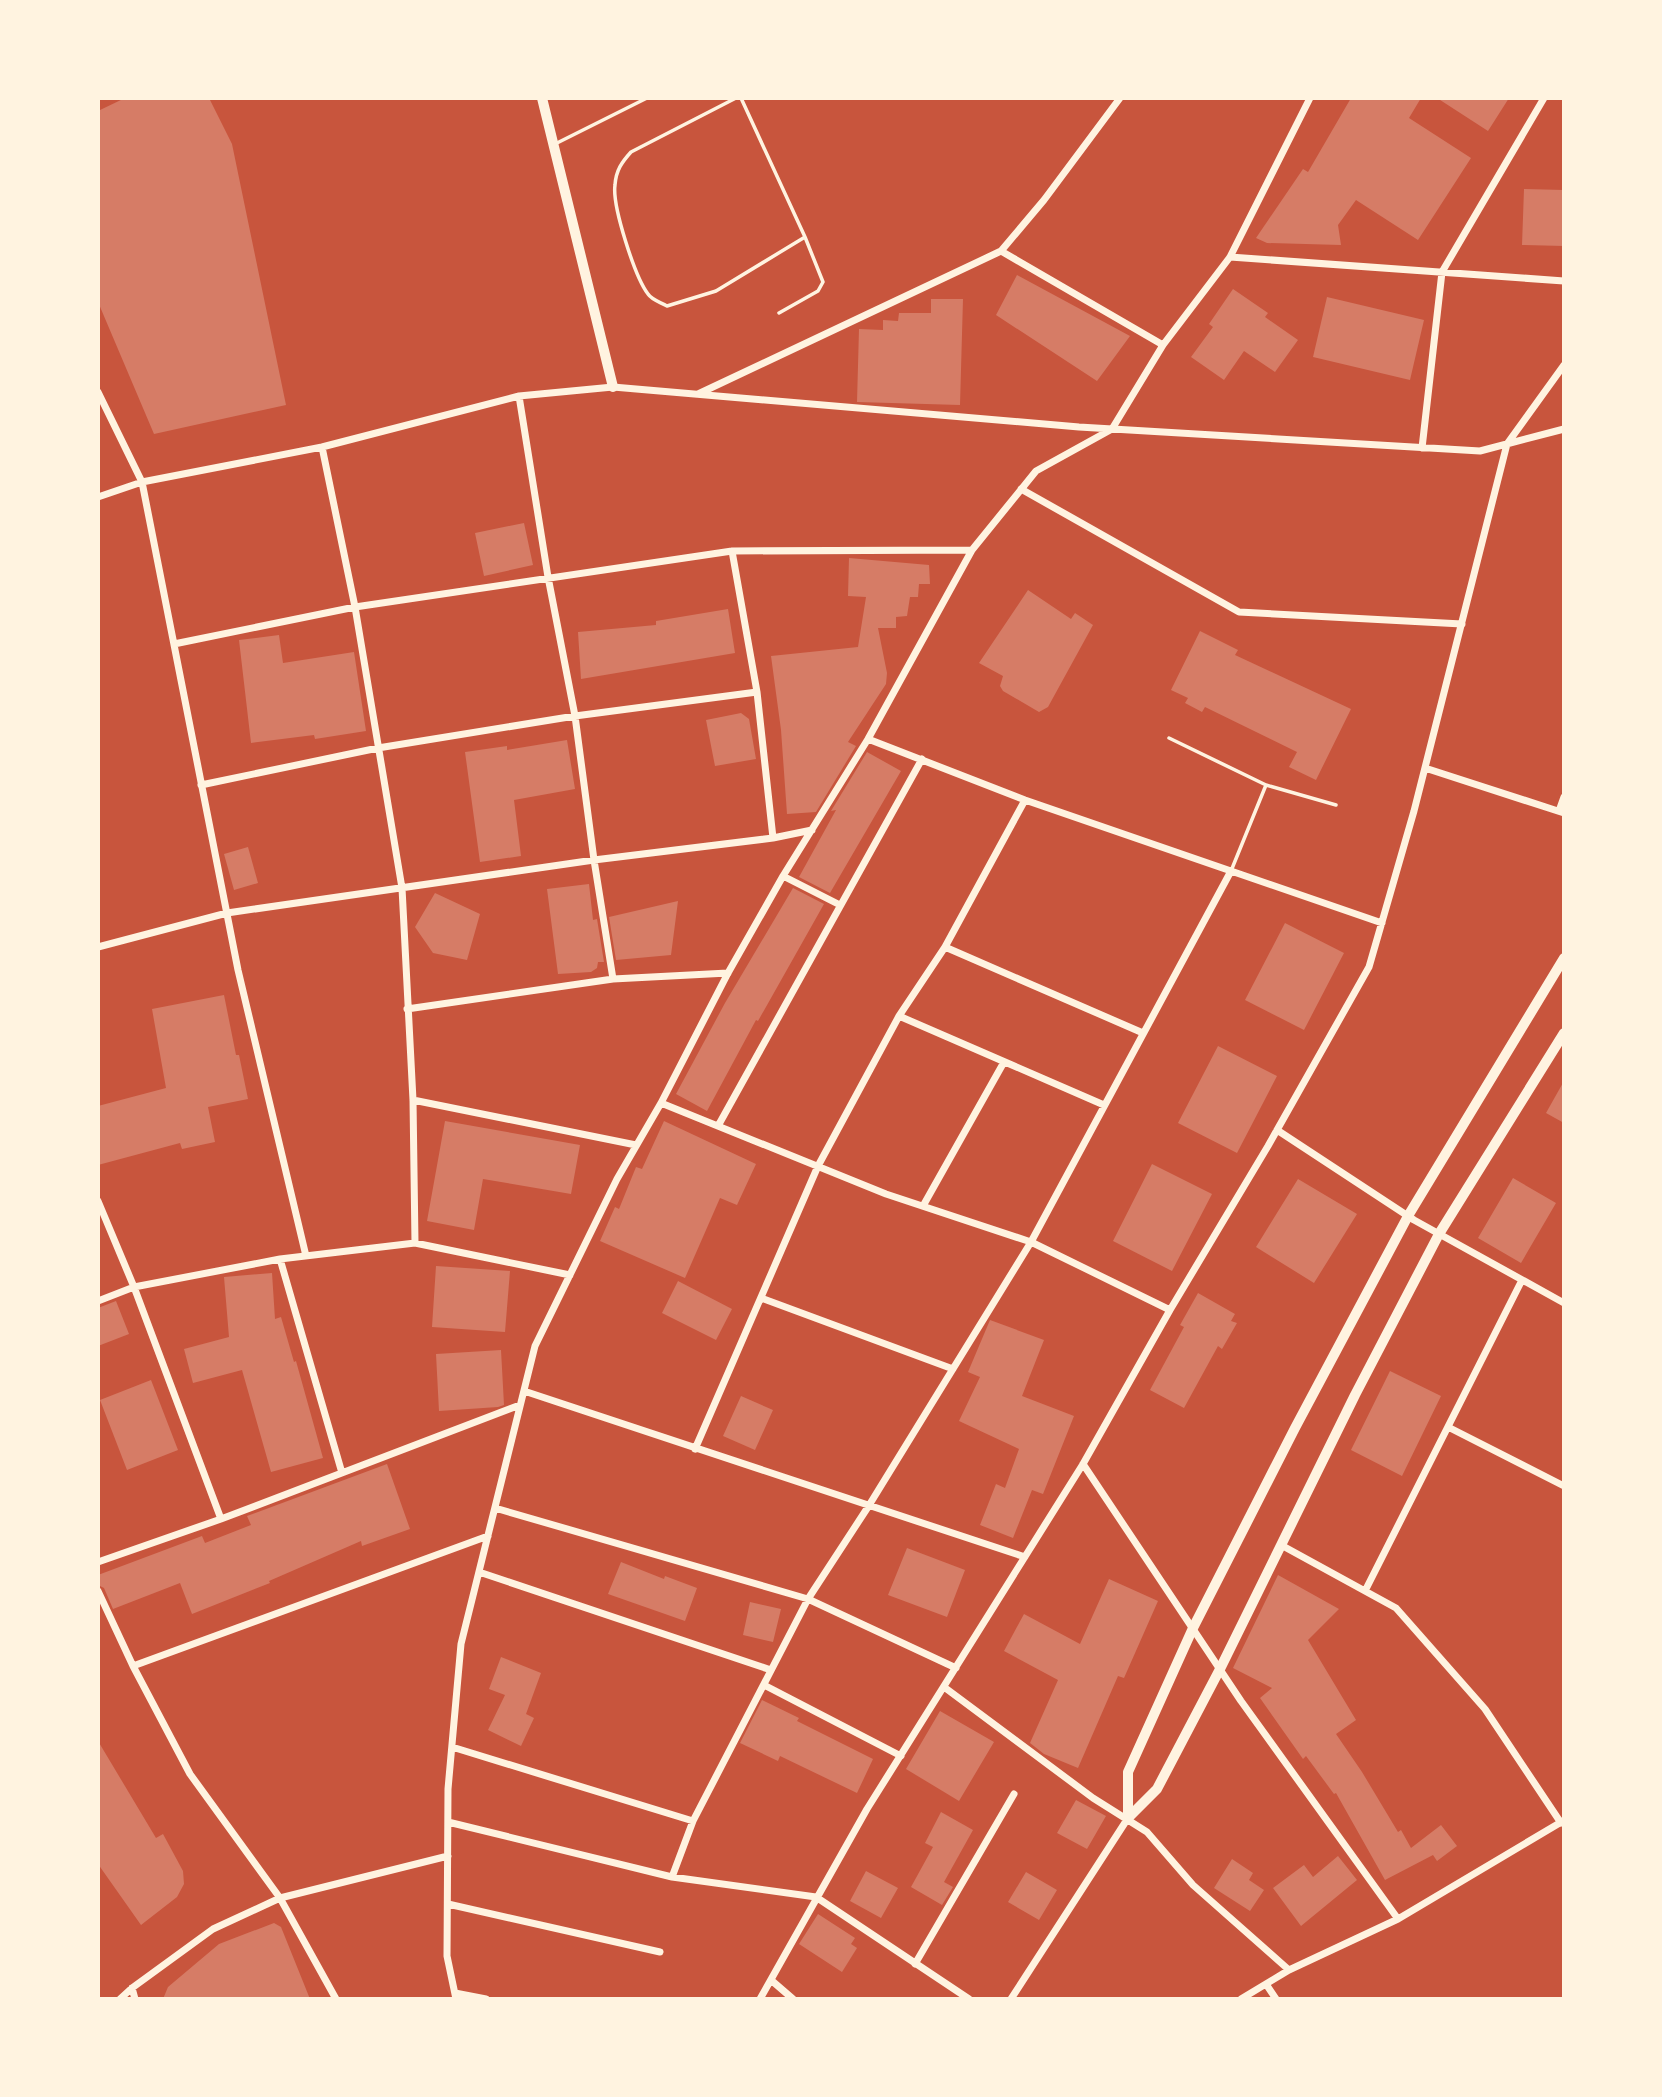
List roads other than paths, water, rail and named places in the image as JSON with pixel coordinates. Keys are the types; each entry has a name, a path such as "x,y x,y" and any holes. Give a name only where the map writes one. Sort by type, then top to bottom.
{"street":[{"path":"542,98 614,387"},
{"path":"698,394 1001,251 1044,200 1120,98"},
{"path":"486,1999 455,1996 447,1956 448,1822 452,1746 461,1644 535,1346 636,1145 661,1103 728,973 783,876 868,739 972,550 1036,471 1112,429 1163,345 1230,257 1310,98"},
{"path":"1422,448 1442,272 1544,98"},
{"path":"1001,251 1163,345"},
{"path":"1230,257 1564,281"},
{"path":"760,1999 816,1897 901,1756 1083,1464 1369,967 1425,768 1507,444 1564,365"},
{"path":"98,497 142,482 322,447 519,396 614,387 1112,429 1480,452 1564,429"},
{"path":"98,393 142,482 226,913 306,1256"},
{"path":"519,396 548,577 575,716 613,979"},
{"path":"322,447 355,607 402,888 413,1100 415,1243"},
{"path":"1021,489 1239,612 1462,624"},
{"path":"174,644 355,607 733,551 972,550"},
{"path":"733,551 757,692 773,838"},
{"path":"201,785 378,748 575,716 757,692"},
{"path":"868,739 1025,800 1382,923"},
{"path":"718,1126 922,759"},
{"path":"1425,768 1561,812 1564,797"},
{"path":"695,1449 818,1166 900,1016 945,947 1025,800"},
{"path":"98,947 226,913 594,860 773,838 812,830"},
{"path":"672,1877 693,1821 808,1599 869,1507 1031,1242 1231,871"},
{"path":"783,876 840,905"},
{"path":"945,947 1143,1033"},
{"path":"1128,1818 1128,1772 1193,1628 1295,1428 1408,1216 1564,958"},
{"path":"407,1009 613,979 728,973"},
{"path":"900,1016 1104,1105"},
{"path":"1011,1999 1128,1818 1157,1789 1439,1234 1564,1032"},
{"path":"923,1206 1004,1062"},
{"path":"413,1100 636,1145"},
{"path":"661,1103 923,1206 1031,1242 1170,1310"},
{"path":"1277,1130 1408,1216 1564,1303"},
{"path":"98,1202 134,1287 221,1519"},
{"path":"98,1301 134,1287 280,1259 415,1243 570,1275"},
{"path":"280,1259 342,1473"},
{"path":"1365,1591 1522,1280"},
{"path":"761,1298 953,1369"},
{"path":"524,1391 1025,1557"},
{"path":"98,1562 221,1519 520,1405"},
{"path":"1448,1427 1564,1486"},
{"path":"1083,1464 1220,1669 1398,1919"},
{"path":"495,1508 808,1599 956,1668"},
{"path":"133,1666 488,1536"},
{"path":"1241,1999 1289,1970 1398,1919 1562,1822 1486,1709 1396,1608 1281,1545"},
{"path":"479,1572 771,1670"},
{"path":"98,1591 133,1666 190,1774 280,1898 336,1999"},
{"path":"764,1685 901,1756"},
{"path":"944,1687 1093,1798 1147,1832 1193,1885 1289,1970"},
{"path":"452,1746 693,1821"},
{"path":"915,1964 1014,1794"},
{"path":"448,1822 672,1877 816,1897 969,1999"},
{"path":"120,1999 213,1929 280,1898 448,1856"},
{"path":"448,1904 660,1952"},
{"path":"771,1980 793,1999"},
{"path":"1266,1984 1276,1999"},
{"path":"132,1988 135,1999"}],"lane":[{"path":"554,145 648,98"},
{"path":"736,98 632,152 620,164 614,187 621,223 639,278 650,297 667,306 716,291 805,237"},
{"path":"741,98 823,282 818,291 779,313"},
{"path":"1169,738 1266,785 1336,805"},
{"path":"1231,871 1266,785"}]}
